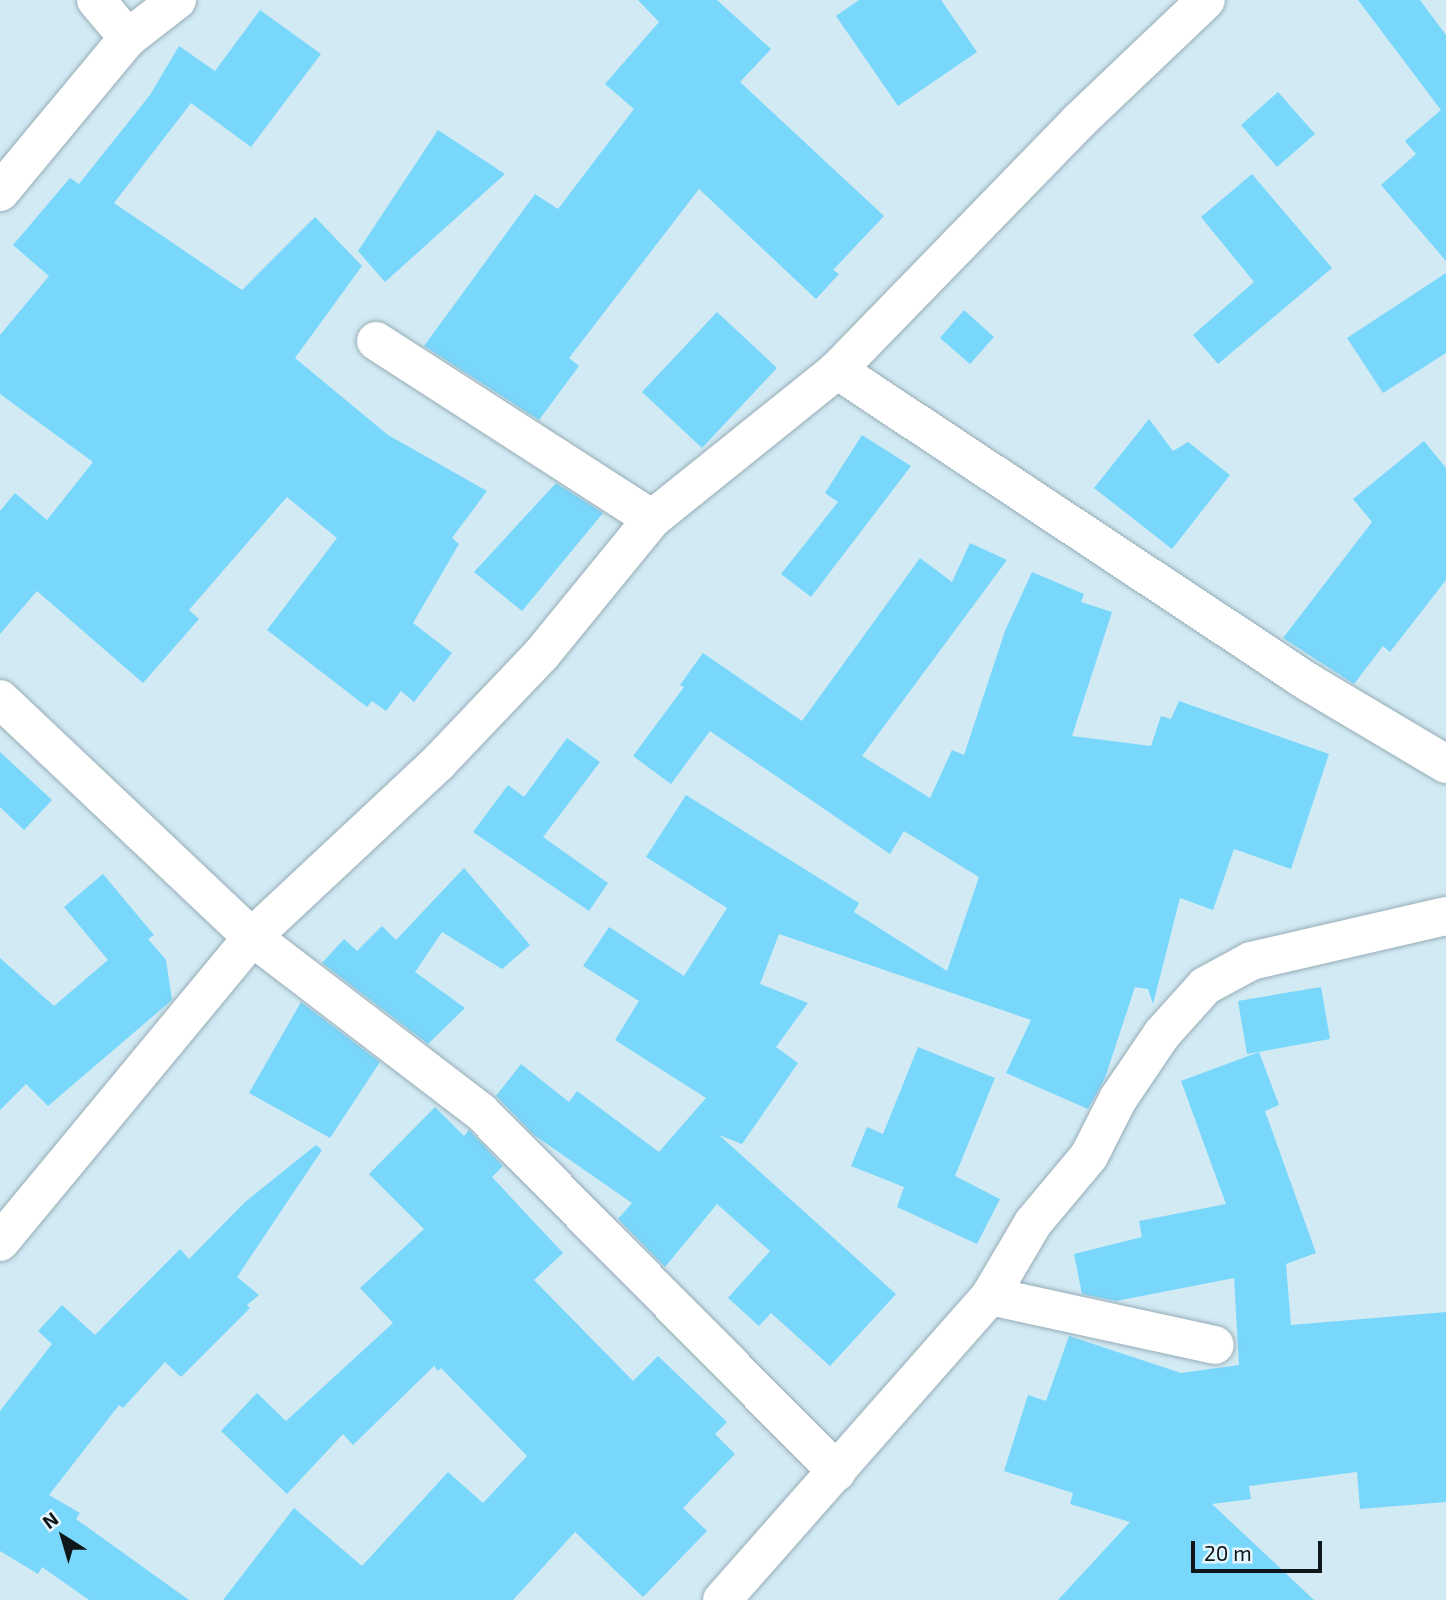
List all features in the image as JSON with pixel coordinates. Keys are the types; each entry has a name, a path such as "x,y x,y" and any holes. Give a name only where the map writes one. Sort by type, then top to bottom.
{"street":[{"path":"96,0 128,38"},
{"path":"0,191 128,38 177,0"},
{"path":"0,1242 252,937 438,763 532,665 652,519 837,370 1079,121 1206,0"},
{"path":"376,341 652,519"},
{"path":"837,370 1308,682 1446,764"},
{"path":"0,699 252,937 481,1112 837,1472"},
{"path":"722,1600 990,1296 1033,1223 1088,1156 1118,1099 1162,1034 1205,986 1251,961 1446,916"},
{"path":"990,1296 1215,1345"}],"building":[{"path":"638,0 717,0 771,49 740,82 884,216 833,270 839,274 816,299 699,189 569,358 579,366 539,420 424,346 535,194 558,209 634,109 605,84 659,22"},
{"path":"859,0 941,0 977,52 898,106 836,16"},
{"path":"1358,0 1420,0 1446,35 1446,261 1381,185 1416,154 1405,141 1441,110"},
{"path":"260,10 321,54 251,147 191,103 114,203 242,290 315,217 362,266 295,358 388,435 487,491 452,538 459,544 413,623 452,653 414,702 401,691 386,711 372,701 367,707 267,630 337,538 287,497 189,610 199,619 143,683 37,591 0,634 0,511 15,493 47,520 93,462 0,394 0,335 49,276 13,245 70,178 79,184 150,95 179,46 215,71"},
{"path":"1278,92 1315,134 1277,167 1241,125"},
{"path":"438,130 505,174 385,282 358,251"},
{"path":"1252,174 1332,268 1218,364 1193,335 1254,282 1201,217"},
{"path":"1446,273 1446,353 1383,393 1347,338"},
{"path":"964,310 994,337 970,364 940,338"},
{"path":"717,312 777,368 702,448 642,392"},
{"path":"1149,419 1173,451 1188,442 1230,475 1172,549 1094,488"},
{"path":"862,435 911,466 811,597 781,574 838,502 825,493"},
{"path":"1424,441 1446,468 1446,580 1390,652 1383,646 1354,684 1283,638 1372,522 1353,499"},
{"path":"556,483 603,513 522,611 474,572"},
{"path":"970,543 1007,560 862,756 930,798 952,750 964,755 1005,631 1032,572 1084,594 1081,602 1112,612 1072,736 1151,746 1161,716 1171,719 1179,701 1329,754 1291,869 1234,849 1213,910 1180,898 1153,1004 1148,989 1135,987 1105,1078 1088,1109 1006,1073 1031,1020 779,934 760,984 808,1003 776,1047 798,1063 742,1144 719,1135 896,1294 830,1366 771,1313 759,1326 728,1298 770,1251 717,1204 665,1267 618,1219 632,1203 534,1135 496,1096 521,1064 569,1102 577,1091 659,1152 706,1098 615,1040 639,1001 583,966 609,927 684,976 727,908 646,857 686,795 859,903 854,912 947,971 979,877 904,831 890,854 710,731 671,784 633,756 684,687 680,685 703,653 802,721 920,558 952,582"},
{"path":"567,738 600,762 543,837 608,883 589,911 473,832 508,785 524,797"},
{"path":"0,752 52,800 24,830 0,807"},
{"path":"464,868 530,945 502,969 442,932 415,972 465,1008 428,1044 322,963 344,939 357,951 382,926 396,940"},
{"path":"103,874 154,935 148,939 166,960 172,1000 48,1106 26,1084 0,1110 0,958 54,1006 108,960 64,907"},
{"path":"1321,987 1330,1039 1247,1054 1238,1001"},
{"path":"301,1002 380,1062 330,1138 249,1093"},
{"path":"918,1047 995,1078 955,1176 1000,1199 977,1244 897,1207 904,1187 851,1166 867,1127 883,1134"},
{"path":"1259,1052 1279,1105 1265,1111 1316,1253 1286,1264 1291,1325 1446,1312 1446,1502 1360,1509 1357,1472 1249,1486 1251,1499 1212,1504 1314,1600 1058,1600 1130,1522 1070,1504 1073,1493 1004,1471 1028,1395 1046,1401 1069,1336 1181,1373 1239,1365 1234,1278 1116,1301 1082,1294 1074,1254 1142,1237 1139,1221 1226,1204 1181,1081"},
{"path":"435,1107 464,1136 469,1130 503,1166 492,1177 563,1253 534,1280 633,1381 658,1356 727,1422 715,1434 735,1454 683,1508 707,1531 643,1597 575,1532 513,1600 223,1600 294,1508 362,1566 448,1472 483,1503 527,1456 441,1368 438,1371 434,1366 353,1445 343,1434 287,1494 221,1431 257,1393 286,1421 393,1323 360,1288 424,1229 369,1174"},
{"path":"316,1145 322,1150 237,1277 259,1295 247,1305 250,1308 181,1377 165,1362 123,1408 119,1405 49,1495 80,1513 76,1519 189,1600 89,1600 42,1567 38,1574 0,1551 0,1411 52,1344 38,1331 62,1305 95,1335 180,1249 189,1259 245,1202"}]}
